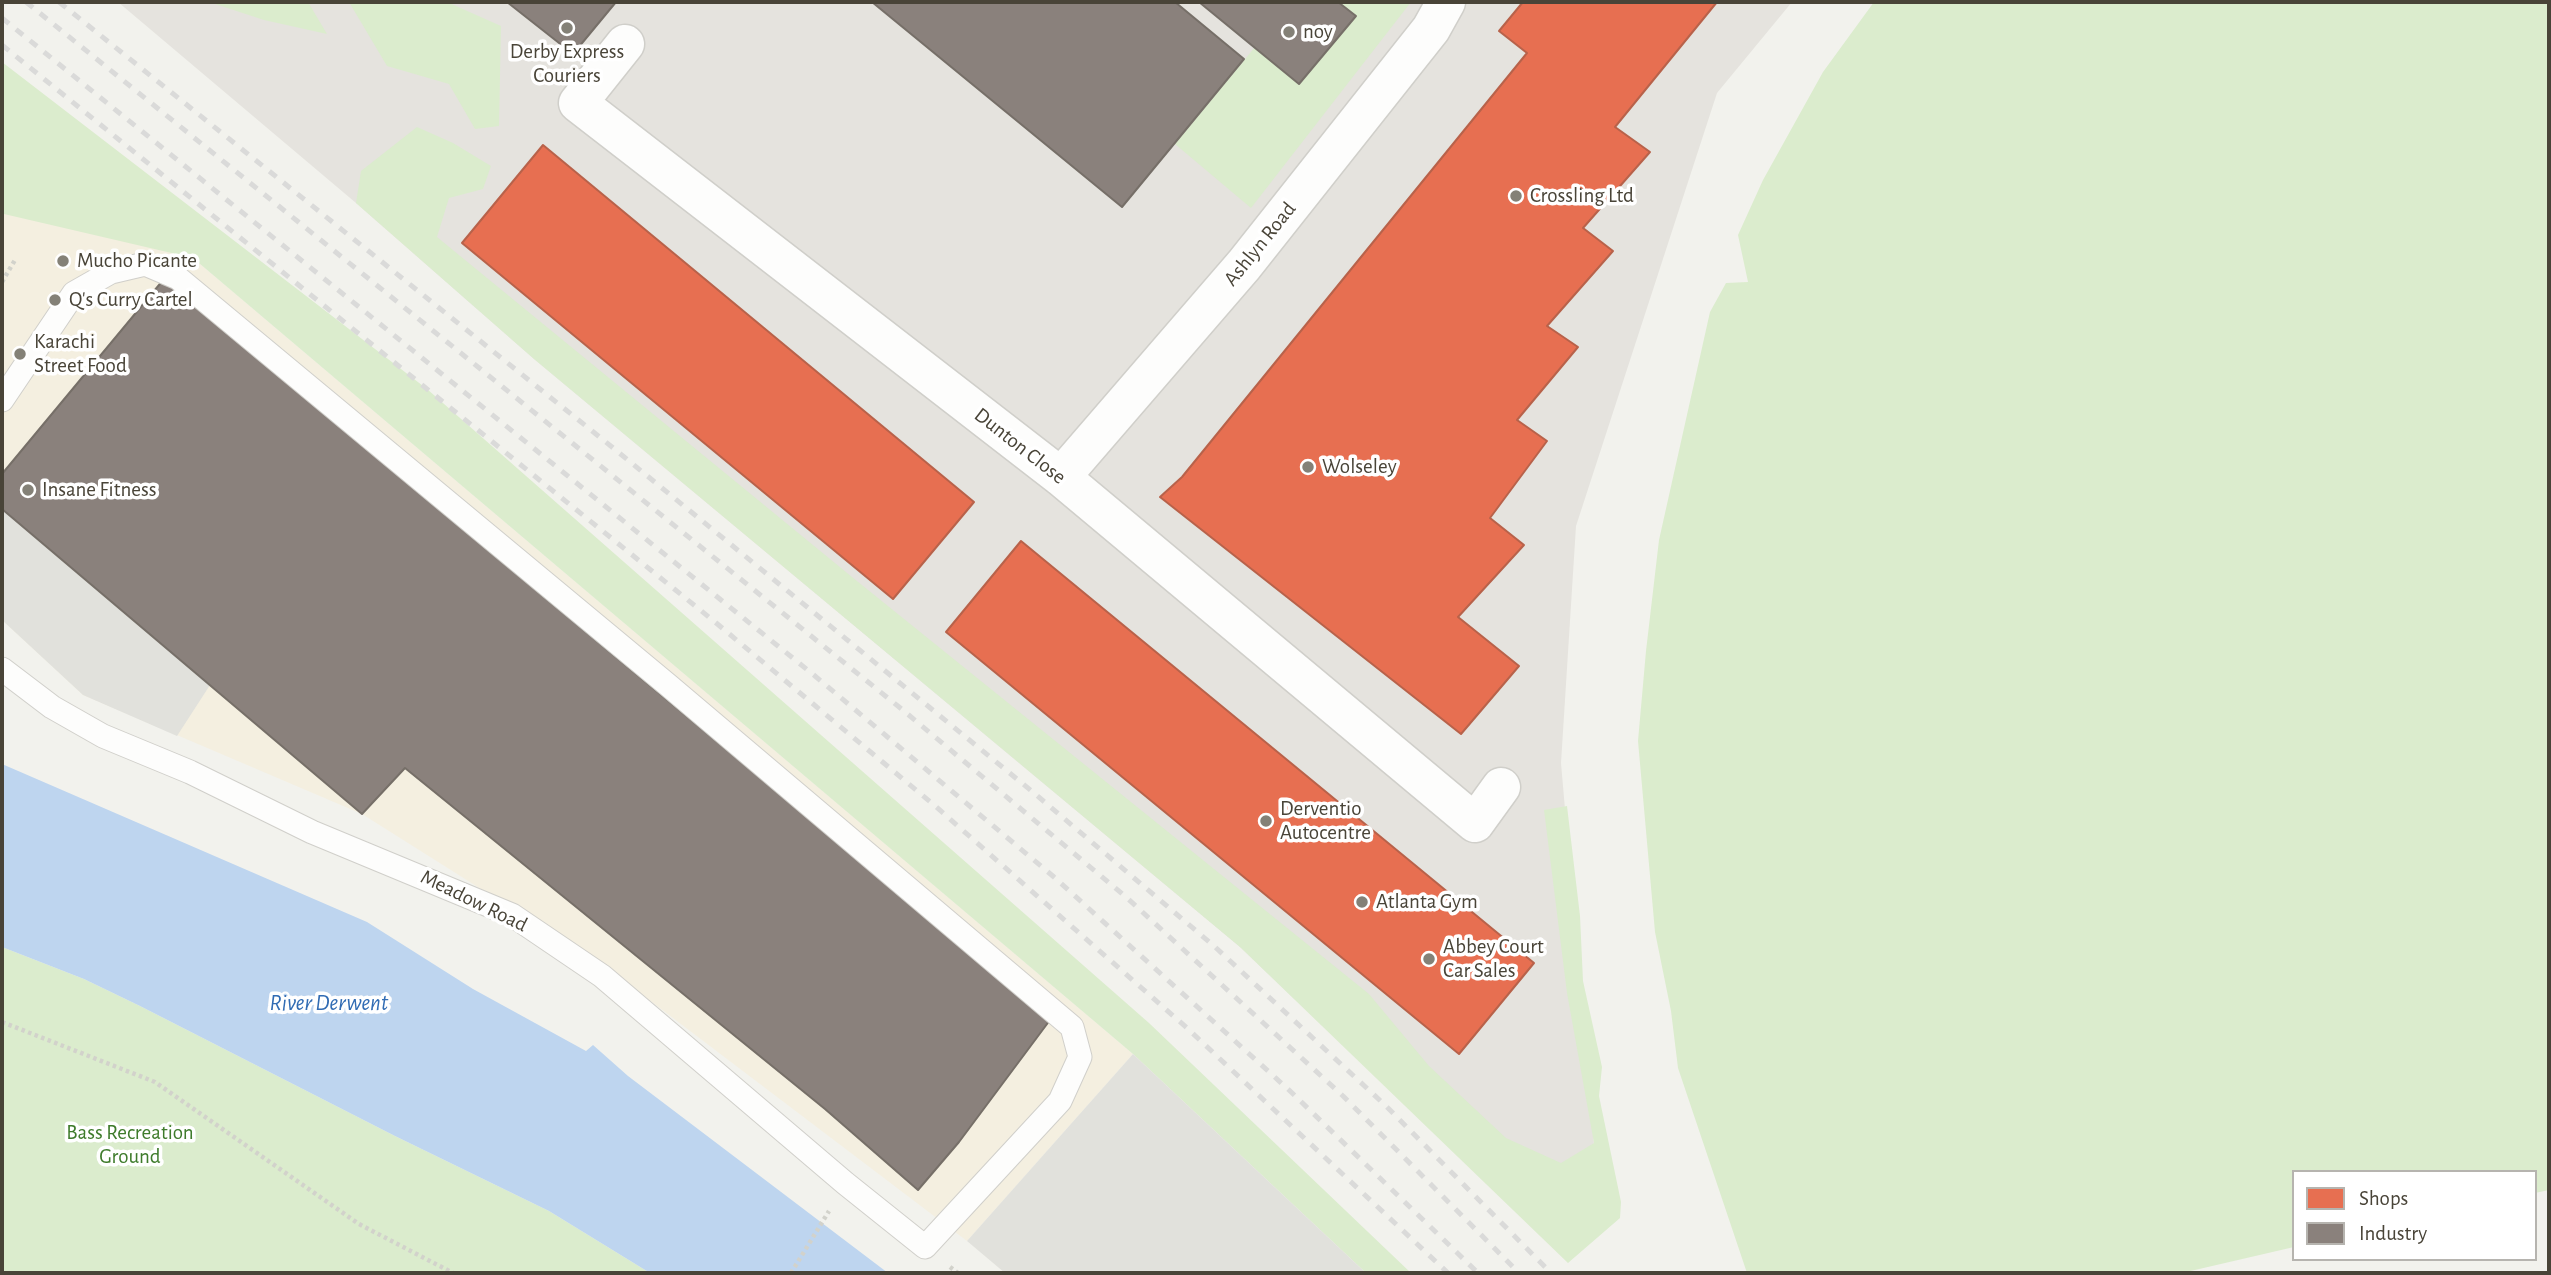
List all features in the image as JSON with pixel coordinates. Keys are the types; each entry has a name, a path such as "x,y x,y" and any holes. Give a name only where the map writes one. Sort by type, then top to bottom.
{"street":[{"name":"Ashlyn Road","path":"1060,478 1244,265 1431,29 1447,2"},
{"name":"Dunton Close","path":"625,44 578,103 1060,478 1475,823 1501,787"}],"lane":[{"name":"Meadow Road","path":"2,401 74,293 111,272 145,264 178,278 668,685 1072,1027 1080,1057 1060,1101 925,1247 845,1183 602,976 512,915 312,832 190,772 103,736 52,707 2,669"}],"path":[{"path":"2,282 15,260"},
{"path":"2,1022 155,1082 359,1224 453,1273"},
{"path":"791,1273 833,1205"}],"shaded area":[{"path":"118,2 1792,2 1717,93 1576,526 1561,763 1594,1144 1512,1207 1240,947 534,359 356,203"},
{"path":"2,211 193,258 1133,1054 967,1241 611,971 362,814 83,695 2,620"},
{"path":"2,508 210,685 177,736 83,695 2,620"},
{"path":"1133,1054 1366,1273 1005,1273 967,1241"}],"green space":[{"path":"209,2 308,2 327,34 264,20"},
{"path":"349,2 447,2 501,26 499,126 475,129 449,84 387,66"},
{"path":"1338,2 1411,2 1251,208 1175,144 1255,47 1299,84 1356,16"},
{"path":"1874,2 2549,2 2549,1190 2537,1193 2537,1170 2292,1170 2292,1247 2182,1273 1747,1273 1678,1068 1671,1011 1655,932 1638,741 1659,540 1710,312 1726,283 1748,282 1738,235 1763,180 1823,72"},
{"path":"2,62 427,389 1149,1023 1411,1273 1366,1273 1133,1054 193,258 4,214"},
{"path":"417,127 453,143 491,166 483,189 449,198 437,237 852,577 1369,994 1429,1066 1506,1138 1561,1163 1594,1143 1567,993 1544,810 1567,806 1580,916 1583,981 1602,1067 1599,1096 1621,1202 1620,1218 1568,1263 1240,947 534,359 356,203 361,171"},
{"name":"Bass Recreation Ground","path":"2,947 84,979 140,1006 549,1211 650,1273 2,1273"}],"water":[{"name":"River Derwent","path":"2,764 367,922 473,989 586,1051 593,1045 628,1076 888,1273 650,1273 549,1211 140,1006 84,979 2,947"}],"building: Shops":[{"path":"1523,2 1717,2 1615,127 1650,152 1583,228 1613,251 1547,326 1578,347 1517,420 1547,441 1490,518 1524,545 1458,617 1519,666 1461,734 1160,497 1182,477 1527,53 1499,31"},
{"path":"543,145 974,502 893,599 462,243"},
{"path":"1021,541 1534,963 1459,1054 946,632"}],"building: Industry":[{"name":"Derby Express Couriers","path":"507,2 616,2 573,54"},
{"path":"872,2 1175,2 1244,59 1122,207"},
{"name":"noy","path":"1199,2 1338,2 1356,16 1299,84"},
{"path":"164,279 1050,1020 959,1142 918,1190 825,1109 405,768 362,814 2,509 2,474"}],"railway":[{"path":"26,2 904,711 1126,897 1343,1096 1519,1273"},
{"path":"59,2 612,447 1034,793 1214,946 1386,1106 1551,1273"},
{"path":"2,18 815,676 1054,877 1289,1090 1478,1273"},
{"path":"2,45 715,622 934,805 1187,1028 1448,1273"}],"place":[{"name":"Derby Express Couriers","path":"567,28"},
{"name":"noy","path":"1289,32"},
{"name":"Crossling Ltd","path":"1516,196"},
{"name":"Mucho Picante","path":"63,261"},
{"name":"Q's Curry Cartel","path":"55,300"},
{"name":"Karachi Street Food","path":"20,354"},
{"name":"Wolseley","path":"1308,467"},
{"name":"Insane Fitness","path":"28,490"},
{"name":"Derventio Autocentre","path":"1266,821"},
{"name":"Atlanta Gym","path":"1362,902"},
{"name":"Abbey Court Car Sales","path":"1429,959"}]}
